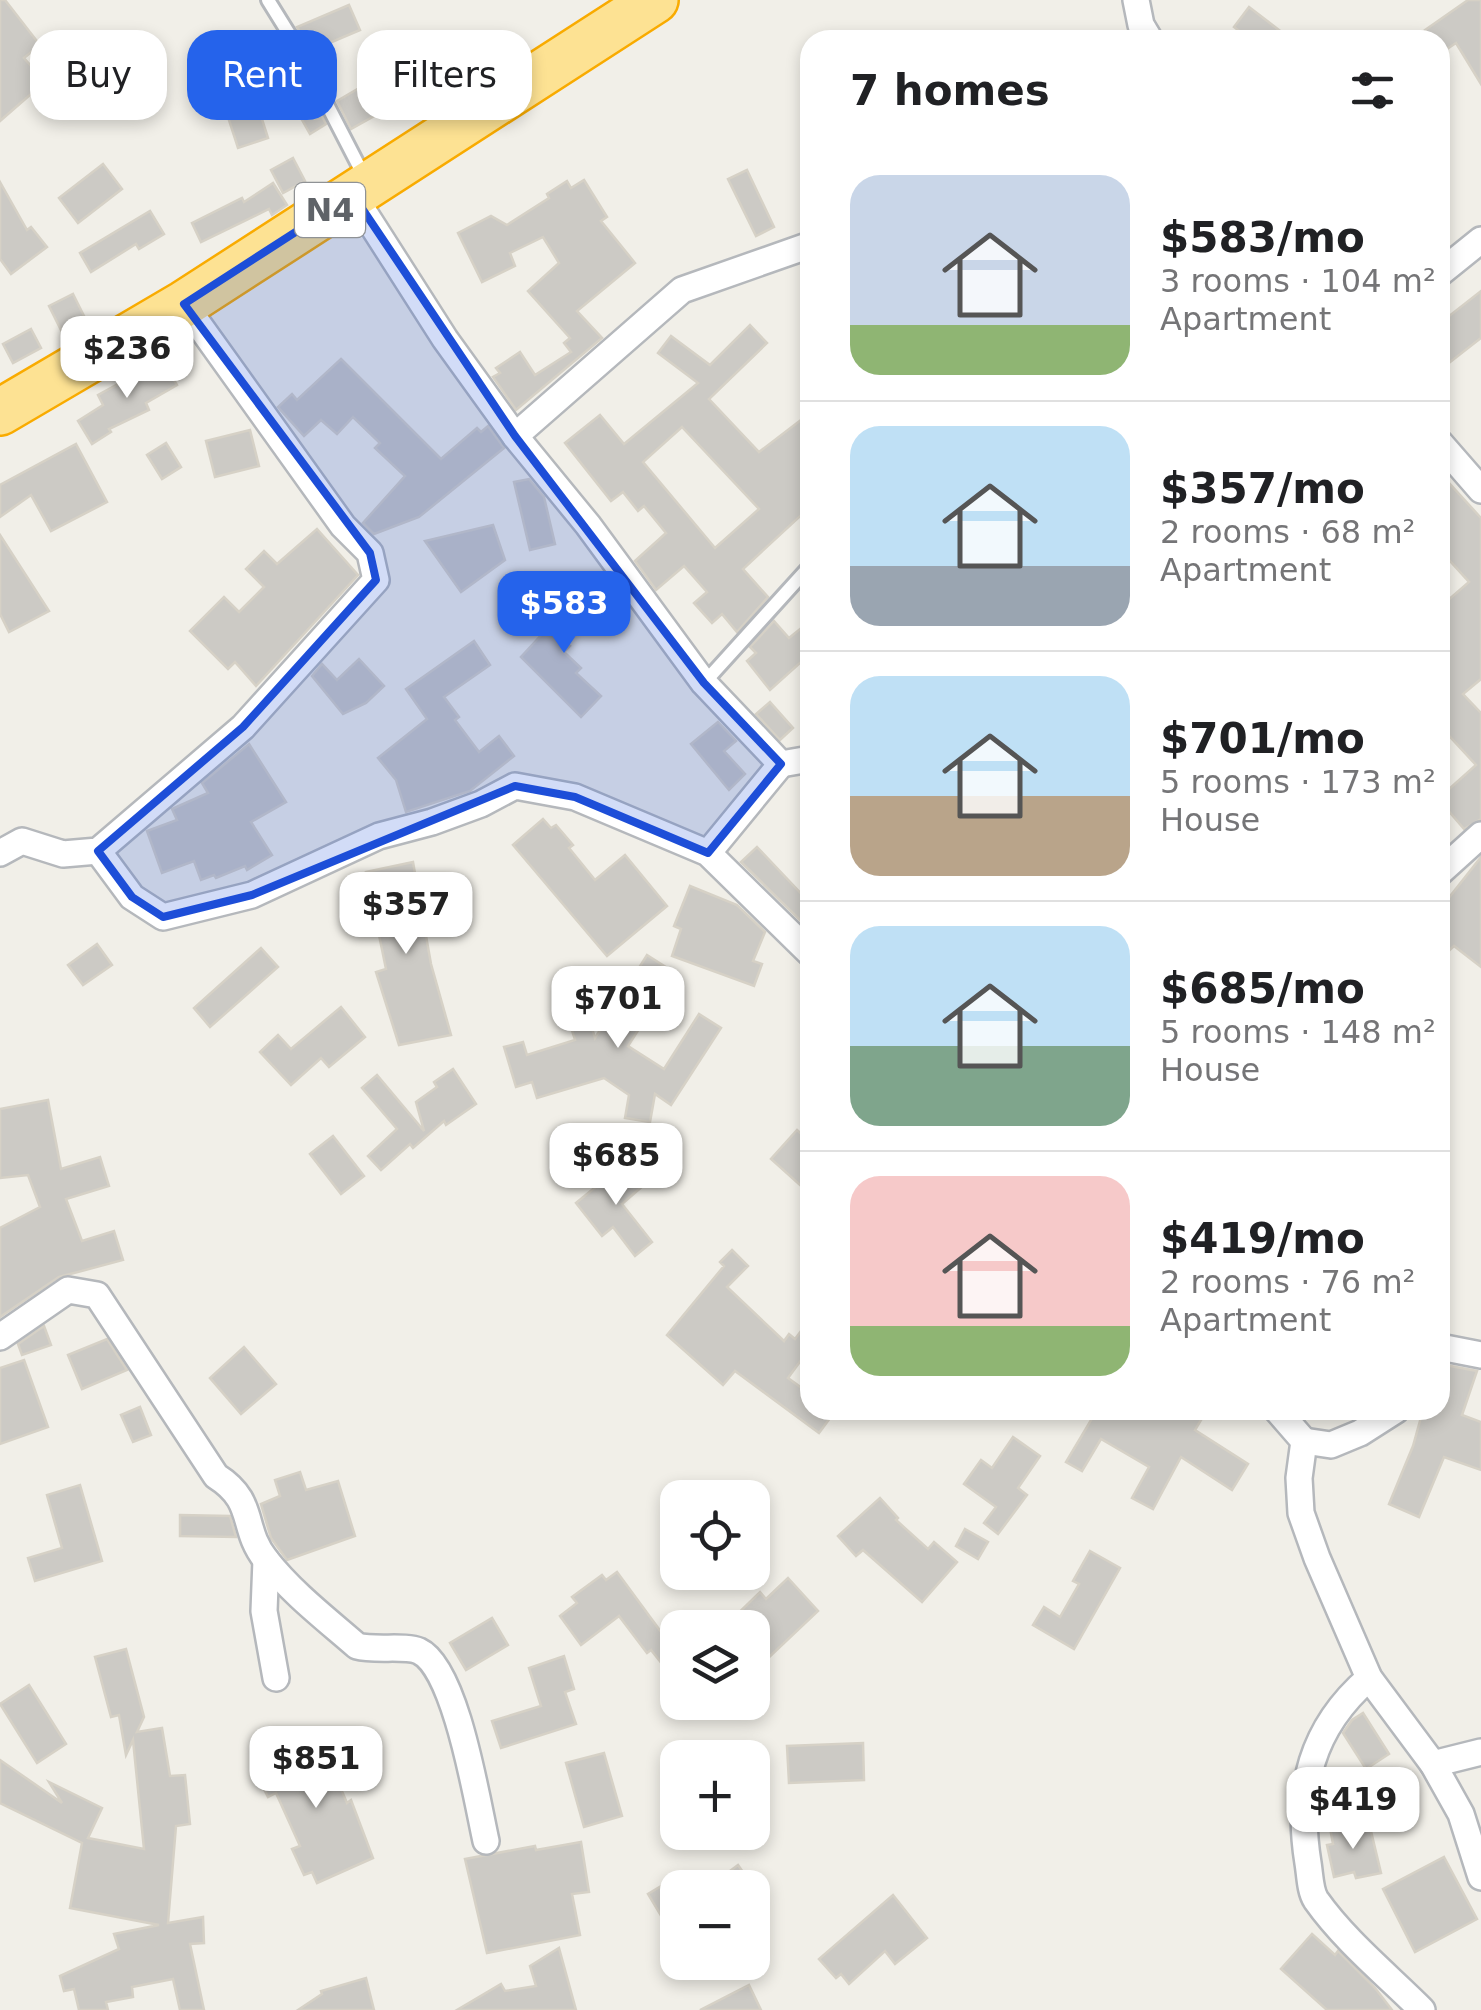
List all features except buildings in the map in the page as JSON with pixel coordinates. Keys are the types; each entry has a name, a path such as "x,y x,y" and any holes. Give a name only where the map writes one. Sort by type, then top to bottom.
{"highway":[{"name":"N4","path":"0,412 184,304 655,0"}],"street":[{"path":"1136,0 1144,30"},
{"path":"360,189 445,339 515,436 588,526 704,682 781,764"},
{"path":"1450,265 1481,240"},
{"path":"515,436 682,290 800,249"},
{"path":"0,853 22,841 63,854 98,851 242,727 376,580 370,553 343,526 184,304"},
{"path":"1450,454 1481,490"},
{"path":"708,853 781,764 800,761"},
{"path":"98,851 132,897 163,917 252,896 379,836 449,816 515,786 575,797 708,853 800,943"},
{"path":"1450,863 1481,835"},
{"path":"0,1337 68,1290 97,1296 216,1476 235,1488 246,1510 254,1544 284,1582 356,1646 417,1650 434,1662 450,1691 486,1842"},
{"path":"1450,1349 1481,1355"},
{"path":"1286,1420 1304,1441 1331,1445 1380,1420"},
{"path":"1304,1441 1301,1514 1369,1678 1433,1764 1461,1814 1481,1877"},
{"path":"266,1560 264,1611 276,1678"},
{"path":"1369,1678 1352,1693 1313,1751 1304,1795 1306,1852 1313,1896 1356,1946 1422,2010"},
{"path":"1433,1764 1481,1752"}],"lane":[{"path":"268,0 299,50 360,189"},
{"path":"704,682 800,577"}],"highlighted area":[{"path":"353,195 515,436 704,683 781,764 708,853 575,797 515,786 252,895 163,917 132,897 98,851 243,727 376,580 370,553 184,304"}]}
